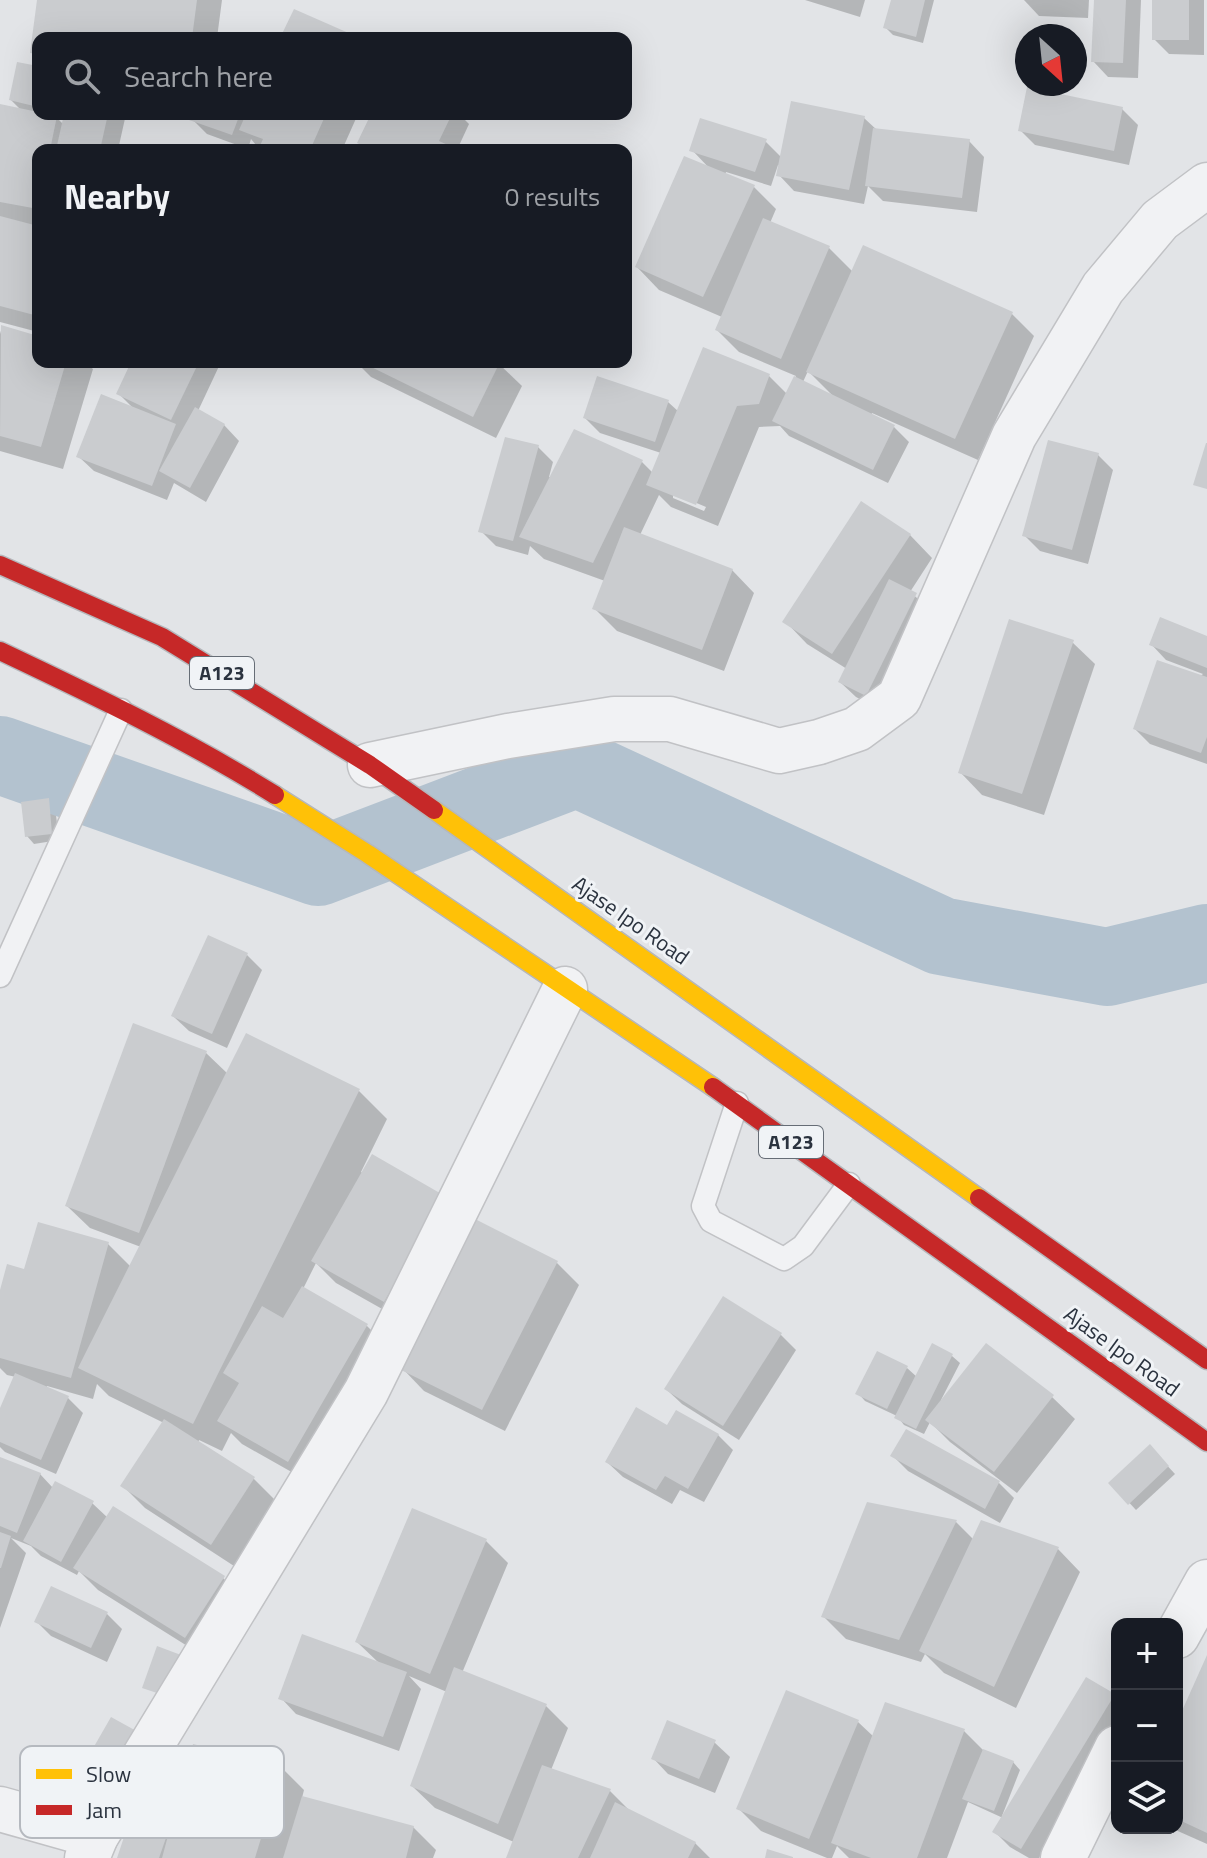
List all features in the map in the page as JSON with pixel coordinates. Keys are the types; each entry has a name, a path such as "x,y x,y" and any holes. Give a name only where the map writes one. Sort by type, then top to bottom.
{"highway":[{"name":"Ajase Ipo Road","path":"0,565 162,637 370,765 1207,1360"},
{"name":"Ajase Ipo Road","path":"0,651 235,770 368,854 737,1103 1207,1442"}],"street":[{"path":"370,765 508,736 614,719 670,719 779,751 857,729 899,698 1014,436 1103,288 1160,220 1207,185"},
{"path":"152,1746 366,1392 565,989"},
{"path":"1183,1625 1207,1582"},
{"path":"1063,1858 1111,1760"},
{"path":"0,1809 20,1817"},
{"path":"69,1838 91,1847"}],"lane":[{"path":"0,976 121,710"},
{"path":"737,1103 703,1206 711,1221 784,1259 803,1246 849,1184"}],"building":[{"path":"37,0 197,0 193,32 33,32"},
{"path":"891,0 925,0 916,37 883,28"},
{"path":"1094,0 1126,0 1123,63 1091,62"},
{"path":"1152,0 1189,0 1189,40 1152,40"},
{"path":"294,9 346,32 283,32"},
{"path":"17,62 32,65 32,106 9,100"},
{"path":"1025,96 1070,96 1123,107 1114,151 1018,131"},
{"path":"791,101 865,116 849,190 776,176"},
{"path":"0,104 32,111 32,120 56,120 51,144 32,144 32,208 0,202"},
{"path":"700,118 767,139 755,172 689,151"},
{"path":"63,120 107,120 101,144 57,144"},
{"path":"189,120 238,120 232,135"},
{"path":"243,120 323,120 313,144 261,144 263,139 239,130"},
{"path":"368,120 449,120 439,141 446,144 357,143"},
{"path":"873,128 970,139 962,198 865,186"},
{"path":"684,156 755,185 703,297 635,267"},
{"path":"0,216 32,224 32,314 0,306"},
{"path":"763,218 830,246 781,359 715,330"},
{"path":"863,245 1013,312 955,439 806,372"},
{"path":"1,325 32,334 32,368 64,368 41,447 0,436"},
{"path":"703,347 770,374 759,404 737,406 696,505 646,485"},
{"path":"128,368 196,368 171,420 116,394"},
{"path":"373,368 497,368 473,417"},
{"path":"597,376 669,400 655,442 583,418"},
{"path":"794,376 895,425 873,470 772,421"},
{"path":"101,394 176,424 152,486 76,457"},
{"path":"195,407 225,424 190,488 159,471"},
{"path":"574,429 643,460 593,563 519,537"},
{"path":"505,437 539,445 513,541 478,532"},
{"path":"1048,440 1099,453 1072,550 1022,536"},
{"path":"1207,443 1207,489 1193,485"},
{"path":"861,501 911,534 832,654 782,622"},
{"path":"624,527 733,569 702,650 592,609"},
{"path":"889,579 917,593 866,696 838,682"},
{"path":"1160,617 1207,636 1207,668 1149,645"},
{"path":"1009,619 1074,640 1022,794 958,773"},
{"path":"1157,660 1207,677 1207,737 1201,753 1133,729"},
{"path":"49,798 52,834 25,837 21,802"},
{"path":"208,935 248,953 212,1034 171,1016"},
{"path":"133,1023 207,1051 139,1233 65,1206"},
{"path":"246,1033 360,1089 193,1424 78,1368"},
{"path":"372,1154 445,1196 384,1302 311,1261"},
{"path":"475,1219 558,1261 482,1410 399,1369"},
{"path":"38,1222 109,1242 71,1378 0,1358 0,1290 7,1264 24,1269"},
{"path":"302,1286 368,1324 288,1462 217,1421 239,1383 223,1373 262,1306 283,1318"},
{"path":"723,1296 782,1333 723,1426 664,1389"},
{"path":"932,1343 953,1354 916,1429 894,1418"},
{"path":"986,1343 1054,1395 994,1472 925,1420"},
{"path":"877,1351 908,1366 887,1409 855,1394"},
{"path":"15,1373 69,1396 41,1460 0,1442 0,1408"},
{"path":"636,1407 667,1425 676,1410 719,1434 688,1489 665,1476 656,1490 605,1462"},
{"path":"164,1419 255,1477 211,1545 120,1486"},
{"path":"906,1429 1000,1481 985,1509 890,1456"},
{"path":"1150,1444 1169,1466 1128,1505 1108,1483"},
{"path":"0,1457 41,1473 17,1533 0,1526"},
{"path":"55,1481 94,1501 61,1562 23,1541"},
{"path":"867,1502 957,1520 899,1640 821,1617"},
{"path":"113,1506 225,1576 185,1638 73,1568"},
{"path":"412,1508 487,1539 430,1674 355,1642"},
{"path":"981,1520 1059,1547 994,1687 919,1651"},
{"path":"0,1532 11,1536 1,1568 0,1568"},
{"path":"51,1586 108,1612 91,1648 34,1622"},
{"path":"302,1634 407,1672 383,1737 278,1699"},
{"path":"157,1646 181,1655 166,1696 142,1688"},
{"path":"1207,1655 1207,1833 1183,1822 1183,1709"},
{"path":"454,1667 547,1704 498,1824 410,1786"},
{"path":"1086,1677 1111,1692 1111,1701 1021,1849 992,1832"},
{"path":"786,1690 859,1720 809,1839 736,1809"},
{"path":"885,1702 965,1729 917,1858 871,1858 831,1843"},
{"path":"111,1717 140,1733 133,1746 94,1746"},
{"path":"667,1720 716,1740 699,1779 651,1759"},
{"path":"983,1749 1014,1761 994,1811 962,1799"},
{"path":"542,1765 611,1789 578,1858 506,1858"},
{"path":"302,1796 414,1826 406,1858 283,1858"},
{"path":"615,1802 696,1842 688,1858 590,1858"},
{"path":"124,1838 166,1838 159,1858 117,1858"},
{"path":"167,1838 261,1838 255,1858 162,1858"},
{"path":"767,1849 793,1857 793,1858 765,1858"}],"waterway":[{"path":"0,755 318,867 577,768 941,936 1107,967 1207,943"}],"traffic: slow":[{"path":"275,795 368,854 713,1087"},
{"path":"434,810 979,1198"}],"traffic: jam":[{"path":"0,565 162,637 370,765 434,810"},
{"path":"0,651 174,737 275,795"},
{"path":"713,1087 1207,1442"},
{"path":"979,1198 1207,1360"}]}
